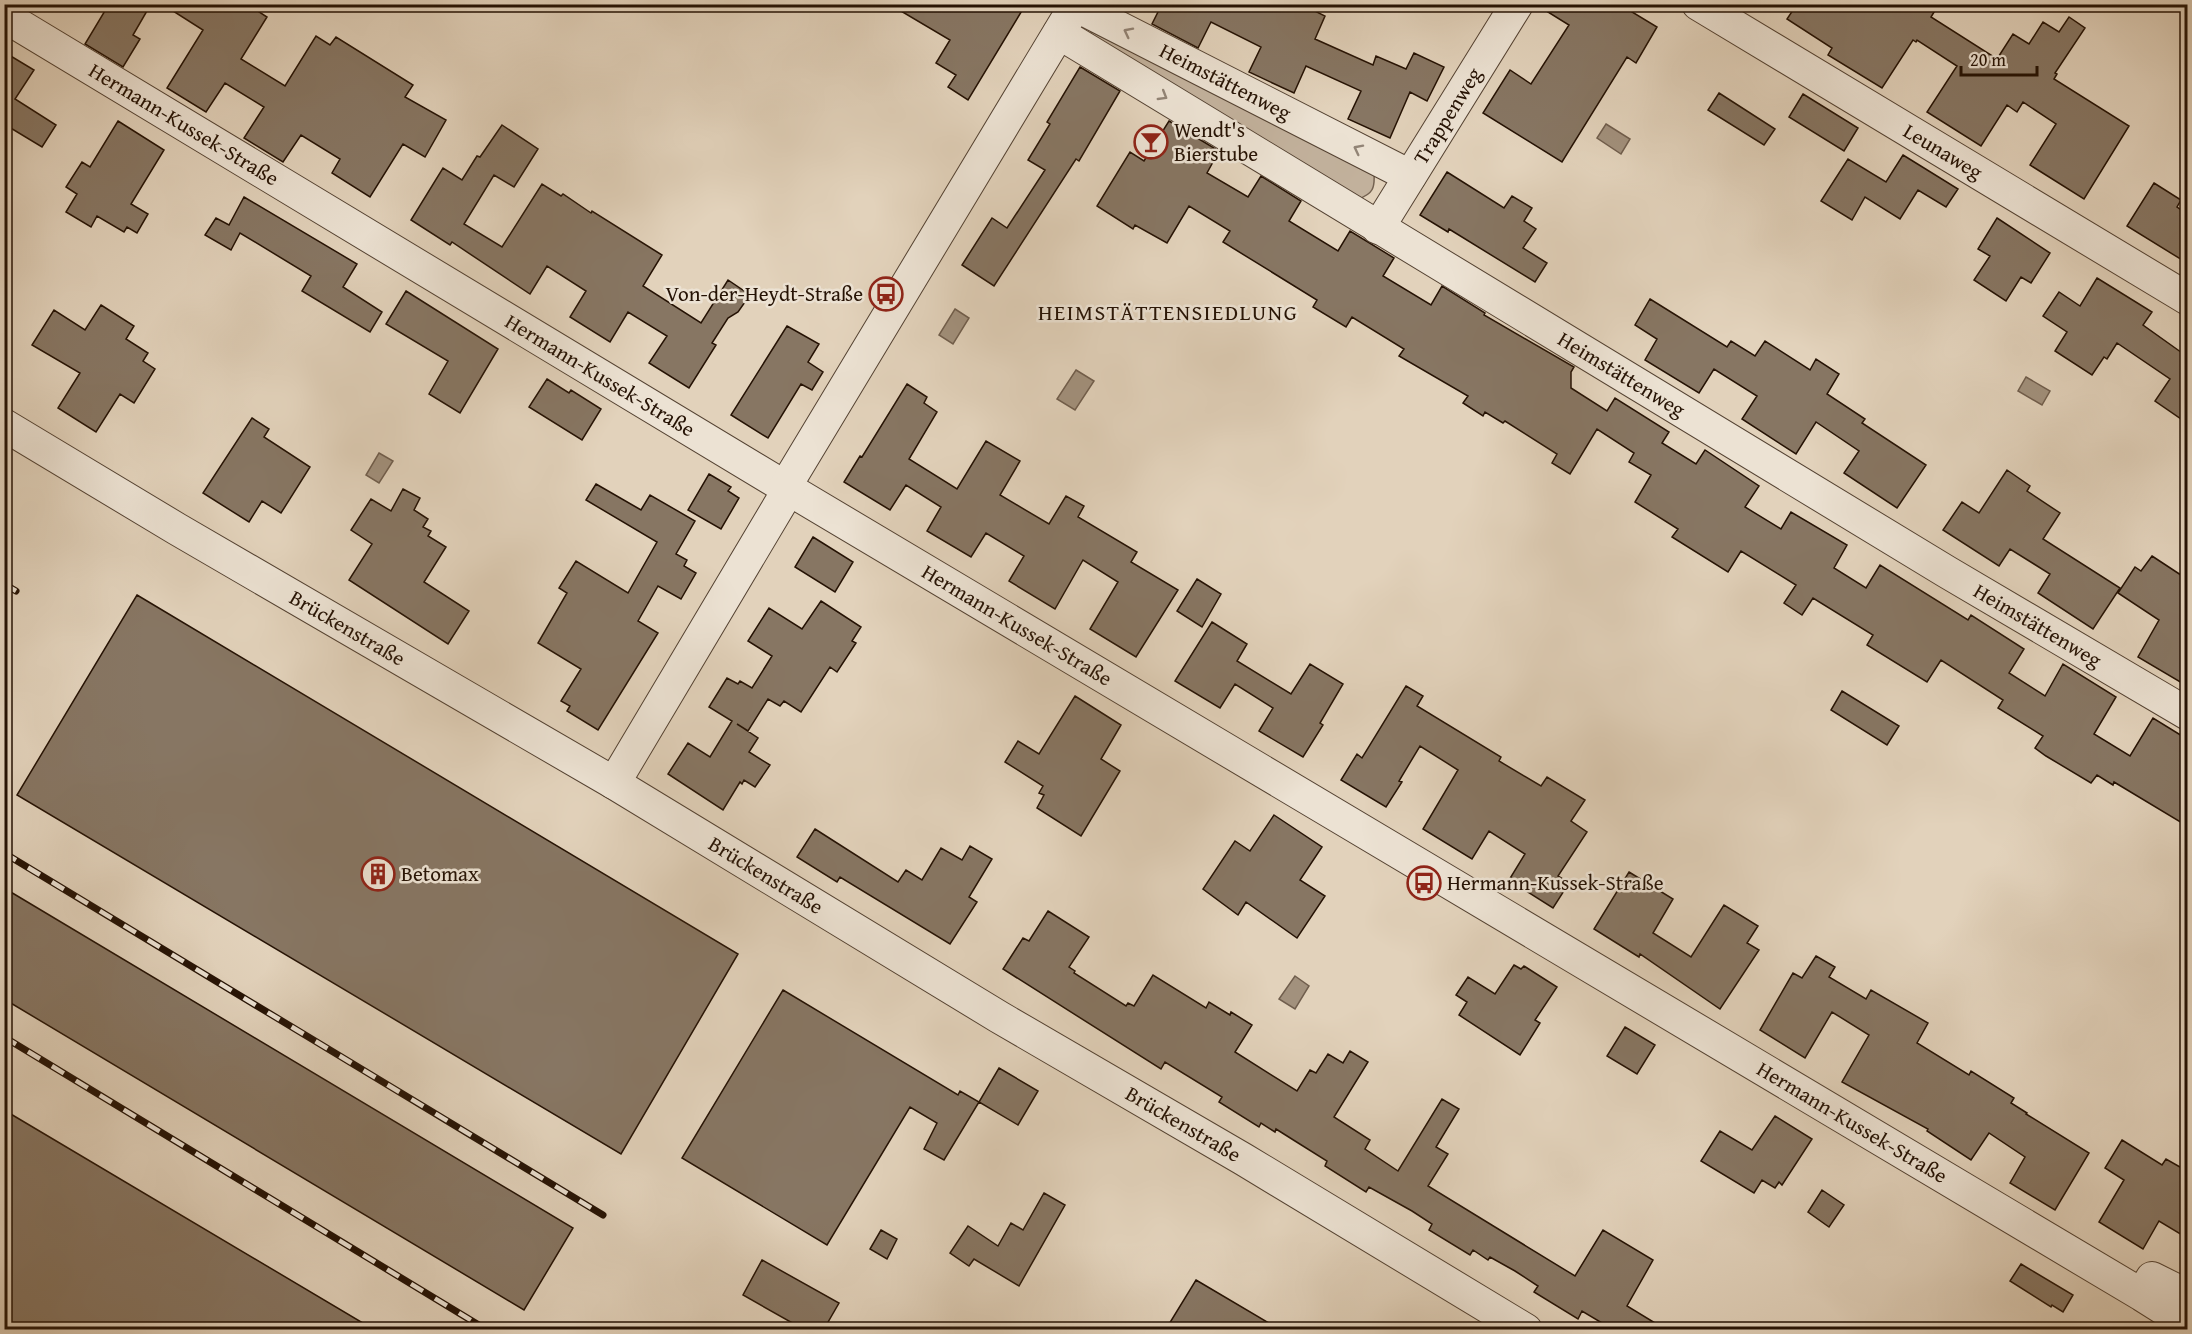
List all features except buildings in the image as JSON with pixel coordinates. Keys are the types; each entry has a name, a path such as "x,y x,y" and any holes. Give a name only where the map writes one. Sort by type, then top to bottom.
{"street":[{"name":"Trappenweg","path":"1378,228 1517,4"},
{"name":"Leunaweg","path":"1698,4 2187,299"},
{"name":"Heimstättenweg","path":"1074,5 1410,176"},
{"path":"614,783 1074,5"},
{"name":"Hermann-Kussek-Straße","path":"4,16 787,488 2182,1317"},
{"name":"Heimstättenweg","path":"1059,33 1947,572 2187,714"},
{"name":"Brückenstraße","path":"4,425 177,529 614,783 999,1017 1243,1159 1526,1329"}],"shaded area":[{"path":"1093,32 1374,173 1372,190 1358,199 1089,34"},
{"path":"1606,124 1630,139 1621,154 1597,138"},
{"path":"955,309 969,318 953,344 939,335"},
{"path":"1076,370 1094,381 1075,410 1057,399"},
{"path":"2026,377 2050,391 2042,405 2018,391"},
{"path":"379,453 393,461 379,483 366,475"},
{"path":"1295,976 1309,986 1295,1009 1279,999"}],"railway":[{"path":"4,584 16,591"},
{"path":"4,853 603,1215"},
{"path":"4,1037 487,1330"}],"place":[{"name":"Wendt's Bierstube","path":"1151,142"},
{"name":"Von-der-Heydt-Straße","path":"886,294"},
{"name":"Betomax","path":"378,874"},
{"name":"Hermann-Kussek-Straße","path":"1424,883"}],"district":[{"name":"HEIMSTÄTTENSIEDLUNG","path":"1168,312"}]}
